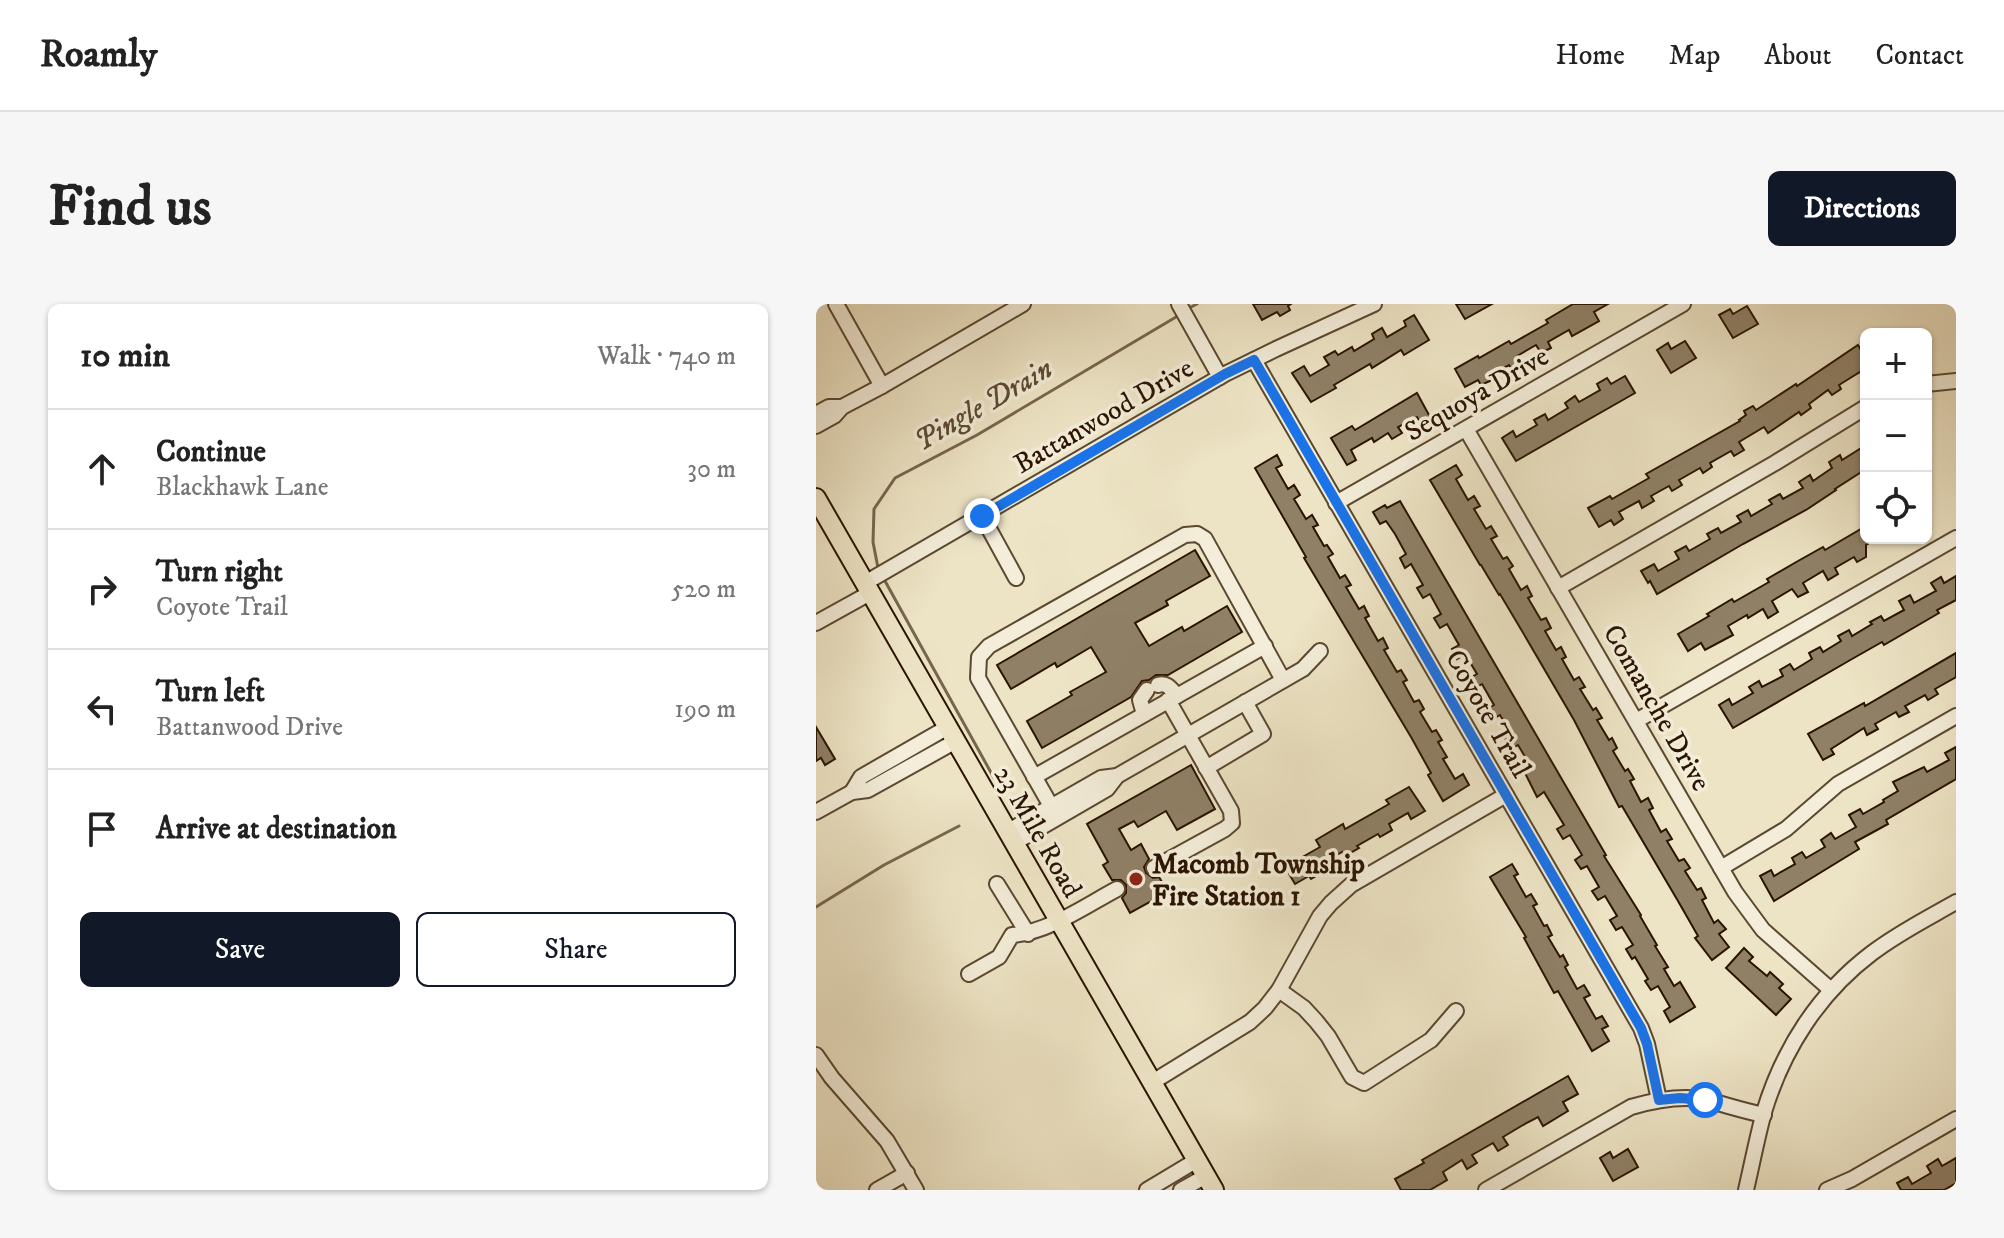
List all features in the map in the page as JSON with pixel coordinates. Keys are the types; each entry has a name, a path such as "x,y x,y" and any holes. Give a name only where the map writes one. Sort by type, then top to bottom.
{"main road":[{"name":"23 Mile Road","path":"816,498 1206,1175"}],"street":[{"path":"836,304 882,386"},
{"path":"816,426 834,416 842,407 1023,304"},
{"path":"1179,304 1220,377"},
{"name":"Battanwood Drive","path":"816,623 982,516 1220,377 1374,304"},
{"name":"Sequoya Drive","path":"1336,503 1683,304"},
{"name":"Coyote Trail","path":"1254,360 1641,1028 1659,1100"},
{"path":"1932,383 1956,381"},
{"path":"816,414 829,407 842,407"},
{"path":"1558,588 1860,411"},
{"name":"Comanche Drive","path":"1466,429 1754,920 1831,990"},
{"path":"982,516 1016,578"},
{"path":"1057,808 1034,777 978,678 979,657 989,646 1132,565 1185,535 1197,534 1205,539 1283,680"},
{"path":"1636,721 1956,538"},
{"path":"1034,777 1265,646"},
{"path":"1010,837 1101,778 1117,776 1303,669 1320,651"},
{"path":"1144,714 1140,700 1152,687 1162,683 1169,686 1188,736 1231,811 1232,823 1154,868"},
{"path":"1206,768 1263,734 1245,702"},
{"path":"1721,868 1786,829 1838,784 1956,716"},
{"path":"816,812 852,792 861,777 952,734"},
{"path":"1151,1083 1250,1022 1265,1008 1279,990 1320,916 1351,885 1506,795"},
{"path":"997,884 1028,934"},
{"path":"969,974 999,957 1012,935 1028,934 1058,921 1117,889"},
{"path":"1747,1190 1764,1115 1778,1074 1794,1041 1831,990 1879,948 1956,902"},
{"path":"1279,990 1316,1021 1352,1077 1364,1083 1431,1040 1456,1011"},
{"path":"816,1055 887,1141 916,1190"},
{"path":"1486,1190 1631,1107 1680,1098 1705,1100 1764,1115"},
{"path":"1827,1190 1852,1179 1956,1119"},
{"path":"877,1190 907,1173"},
{"path":"1147,1190 1206,1175"},
{"path":"1181,1190 1206,1175"}],"building":[{"path":"1253,304 1291,304 1288,306 1290,310 1280,316 1277,312 1262,320"},
{"path":"1456,304 1492,304 1465,319"},
{"path":"1573,304 1608,304 1594,312 1599,321 1572,336 1569,330 1548,342 1551,348 1541,353 1536,345 1517,356 1522,365 1512,370 1509,365 1489,376 1492,380 1481,385 1478,380 1465,387 1455,369 1509,341 1511,344 1548,323 1546,320"},
{"path":"1747,306 1758,324 1733,338 1719,315 1730,309 1733,314"},
{"path":"1414,315 1429,340 1404,355 1401,350 1372,368 1370,364 1311,402 1292,373 1304,366 1310,376 1329,365 1324,357 1335,351 1338,355 1352,347 1354,351 1374,339 1372,334 1382,328 1387,337 1406,326 1404,321"},
{"path":"1685,341 1696,358 1671,373 1657,350 1668,343 1671,349"},
{"path":"1858,345 1860,372 1839,385 1841,389 1832,395 1828,390 1809,404 1811,408 1801,415 1799,412 1768,433 1764,427 1739,442 1744,450 1734,456 1731,451 1710,463 1712,467 1703,473 1700,468 1679,480 1682,485 1672,491 1669,486 1651,496 1654,501 1642,508 1639,501 1619,512 1623,519 1614,525 1611,520 1599,527 1588,508 1610,496 1612,499 1649,478 1646,474 1740,421 1746,415 1744,411 1753,406 1756,410"},
{"path":"1625,376 1635,393 1516,461 1502,438 1513,431 1516,437 1537,425 1534,420 1545,414 1548,420 1568,408 1565,403 1575,396 1579,402 1600,390 1597,384 1607,378 1611,384"},
{"path":"1417,393 1430,417 1420,423 1417,417 1398,427 1402,433 1392,439 1388,433 1351,450 1356,460 1347,465 1331,438 1352,426 1355,430"},
{"path":"1860,449 1860,473 1806,510 1657,594 1650,581 1648,583 1641,571 1654,564 1658,571 1679,559 1675,552 1686,546 1689,551 1710,539 1707,534 1718,528 1721,533 1741,522 1737,516 1748,510 1751,516 1772,504 1769,500 1780,494 1783,499 1803,488 1799,482 1810,475 1813,481 1832,468 1829,462 1840,455 1842,460"},
{"path":"1277,455 1282,465 1276,468 1288,489 1294,485 1300,495 1294,499 1306,519 1312,515 1318,525 1313,527 1324,546 1327,545 1333,554 1328,557 1340,578 1345,575 1351,585 1346,587 1359,609 1364,606 1369,616 1365,618 1378,641 1383,638 1388,648 1384,650 1397,672 1401,670 1407,680 1403,682 1414,702 1419,700 1424,709 1420,712 1432,732 1436,730 1442,740 1438,742 1447,757 1443,759 1455,779 1463,774 1469,785 1443,801 1411,737 1304,558 1255,468"},
{"path":"1456,465 1462,475 1456,479 1468,500 1474,496 1480,506 1474,509 1486,529 1491,526 1497,536 1491,539 1503,559 1507,557 1513,566 1509,569 1521,590 1527,586 1532,596 1528,598 1541,620 1546,618 1551,628 1545,631 1556,650 1561,647 1566,657 1562,659 1574,680 1579,677 1585,687 1580,689 1602,718 1597,720 1609,740 1612,738 1617,748 1613,751 1625,771 1628,769 1634,779 1630,781 1641,802 1648,798 1653,808 1649,810 1661,832 1666,829 1672,839 1667,841 1679,861 1684,859 1690,868 1685,871 1697,890 1701,888 1706,898 1702,900 1714,923 1718,920 1726,929 1719,934 1729,947 1712,960 1695,938 1698,936 1622,806 1619,807 1574,720 1430,480"},
{"path":"1400,501 1641,915 1668,967 1664,969 1674,986 1680,982 1695,1007 1670,1022 1664,1011 1670,1007 1658,986 1651,990 1635,957 1632,959 1626,949 1633,945 1622,927 1616,930 1610,920 1617,916 1605,896 1598,900 1592,891 1599,887 1587,866 1581,869 1575,860 1582,855 1570,835 1563,839 1557,829 1564,825 1544,792 1537,797 1523,769 1530,765 1518,745 1511,749 1505,739 1512,735 1500,715 1493,719 1487,709 1494,705 1482,684 1475,688 1470,678 1477,674 1465,654 1457,659 1452,649 1459,645 1447,624 1440,628 1434,618 1441,614 1430,594 1423,598 1417,588 1423,585 1411,564 1405,568 1400,558 1406,554 1395,534 1386,521 1380,524 1373,512"},
{"path":"1860,530 1860,544 1868,544 1866,557 1857,562 1854,557 1835,568 1838,574 1828,580 1823,571 1803,583 1808,592 1798,597 1792,589 1772,601 1778,612 1768,618 1763,609 1748,618 1747,615 1728,626 1733,635 1705,650 1701,643 1688,651 1678,634 1732,599 1734,602 1769,582 1767,579 1798,561 1823,547 1825,550"},
{"path":"1195,550 1210,576 1135,623 1149,646 1182,627 1184,631 1227,606 1242,632 1168,675 1156,675 1142,681 1131,697 1042,748 1027,721 1106,672 1091,647 1057,667 1055,663 1011,689 997,665"},
{"path":"1956,576 1956,600 1937,610 1939,613 1884,645 1882,642 1733,728 1719,705 1729,699 1732,705 1753,693 1749,687 1759,681 1762,687 1783,676 1780,670 1790,664 1794,670 1812,659 1809,653 1820,647 1823,652 1841,641 1838,636 1849,630 1852,636 1881,616 1884,621 1904,610 1899,601 1910,595 1914,603 1936,591 1931,583 1941,577 1944,583"},
{"path":"1956,653 1956,677 1935,689 1938,694 1928,700 1925,695 1905,706 1909,712 1899,717 1896,712 1875,724 1878,729 1867,735 1864,728 1831,749 1834,754 1823,760 1808,734 1864,703 1865,706"},
{"path":"816,727 835,759 825,765 821,758 816,761"},
{"path":"1956,747 1956,779 1886,820 1888,824 1855,842 1859,849 1774,901 1760,876 1771,870 1774,876 1795,864 1792,858 1802,852 1806,858 1825,847 1821,840 1831,833 1835,839 1856,827 1849,815 1860,809 1863,814 1884,802 1898,791 1893,782 1924,767 1927,772 1949,760 1945,753"},
{"path":"1191,765 1215,809 1177,830 1166,811 1138,827 1134,821 1119,829 1131,850 1141,844 1149,859 1144,867 1146,873 1153,878 1159,877 1168,892 1130,913 1122,898 1126,885 1121,880 1112,880 1103,865 1108,862 1087,824"},
{"path":"1409,787 1425,811 1411,819 1408,813 1389,824 1392,830 1380,837 1378,834 1345,856 1342,852 1321,864 1325,871 1295,884 1285,867 1320,847 1316,840 1343,824 1345,829 1389,804 1386,800"},
{"path":"1512,864 1518,874 1514,876 1526,897 1531,894 1537,904 1533,906 1544,926 1547,925 1552,935 1548,937 1560,957 1563,955 1568,965 1565,967 1577,989 1584,985 1590,995 1584,998 1596,1019 1602,1016 1608,1026 1602,1029 1609,1041 1592,1051 1558,991 1554,993 1526,937 1490,877"},
{"path":"1744,948 1753,957 1749,961 1767,976 1770,972 1783,984 1779,988 1791,999 1776,1015 1726,968"},
{"path":"1568,1076 1578,1094 1563,1102 1568,1111 1543,1126 1538,1117 1523,1125 1503,1137 1508,1145 1498,1151 1493,1143 1472,1155 1477,1163 1467,1169 1462,1160 1443,1172 1447,1180 1430,1190 1401,1190 1395,1179 1424,1163 1422,1160"},
{"path":"1628,1149 1638,1167 1613,1181 1600,1158 1610,1152 1613,1158"},
{"path":"1956,1158 1956,1183 1944,1190 1901,1190 1897,1183 1908,1177 1912,1184 1931,1173 1927,1166 1938,1159 1942,1166"}],"waterway":[{"name":"Pingle Drain","path":"1191,307 1197,304"},
{"name":"Pingle Drain","path":"878,568 873,542 874,509 895,478 977,435 1176,317"},
{"name":"Pingle Drain","path":"885,581 994,778"},
{"name":"Pingle Drain","path":"816,907 884,865 959,826"}],"place":[{"name":"Macomb Township Fire Station 1","path":"1136,879"}],"route":[{"path":"982,516 1254,360 1641,1028 1659,1100 1705,1100"}]}
